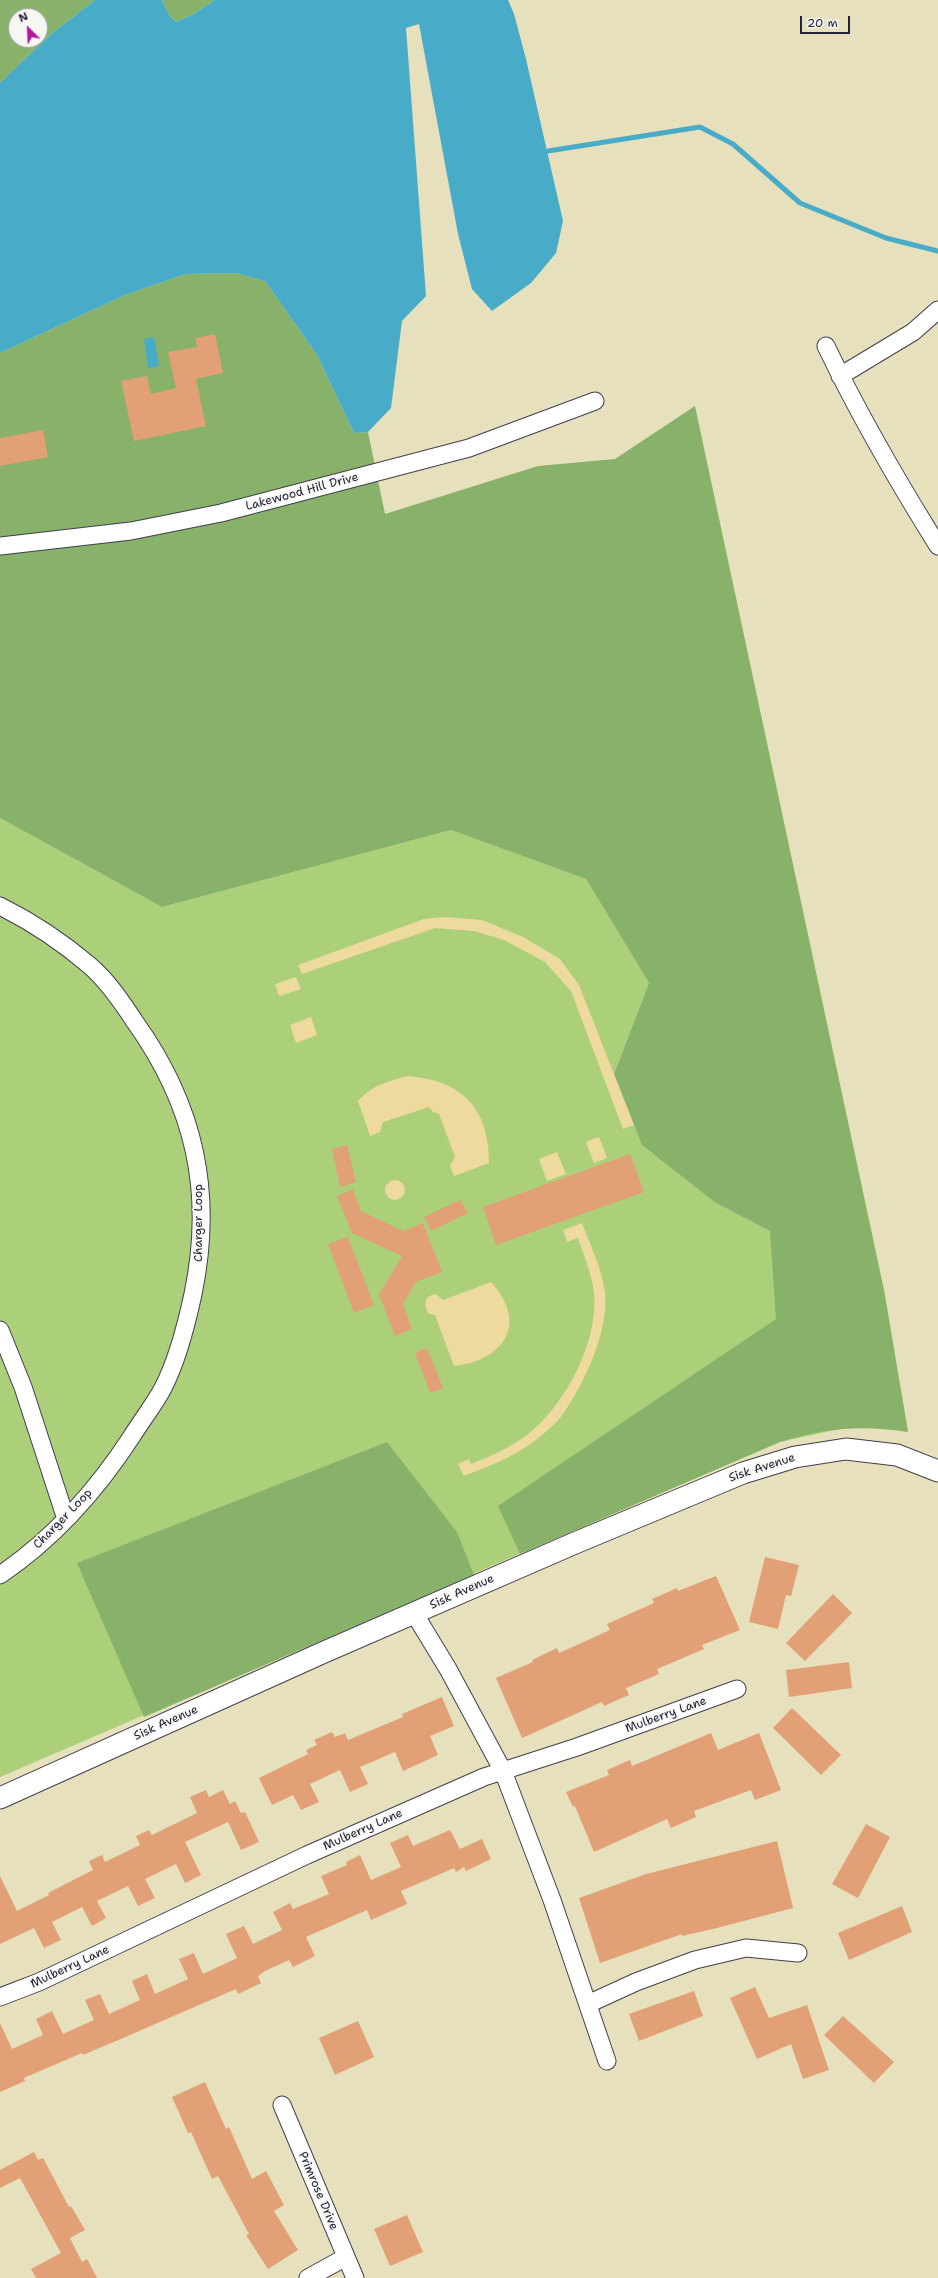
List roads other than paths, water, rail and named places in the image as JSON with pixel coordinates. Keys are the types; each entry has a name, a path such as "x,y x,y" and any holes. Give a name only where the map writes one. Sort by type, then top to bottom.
{"street":[{"path":"840,376 913,332 938,310"},
{"path":"826,346 840,376 903,490 938,546"},
{"name":"Lakewood Hill Drive","path":"0,546 132,531 222,513 469,448 595,401"},
{"name":"Charger Loop","path":"0,906 34,923 90,966 122,1003 156,1051 179,1099 197,1157 201,1200 199,1263 187,1322 164,1387 115,1464 66,1519 26,1558 0,1575"},
{"path":"0,1330 24,1387 66,1519"},
{"name":"Sisk Avenue","path":"0,1798 414,1613 728,1479 794,1457 846,1449 897,1455 938,1471"},
{"path":"414,1613 448,1669 503,1771 541,1870 607,2061"},
{"name":"Mulberry Lane","path":"0,1997 39,1982 389,1818 503,1771 577,1747 738,1689"},
{"path":"588,2004 636,1982 695,1960 746,1948 798,1953"},
{"name":"Primrose Drive","path":"282,2105 355,2278"},
{"path":"308,2278 346,2257"}],"water":[{"path":"95,0 162,0 169,15 176,22 192,15 215,0 508,0 514,14 526,59 563,221 556,253 531,283 492,311 472,289 458,234 419,24 406,28 426,296 402,321 391,408 368,432 354,433 317,355 265,281 236,273 186,274 125,295 0,353 0,83 36,48 48,48 48,37"},
{"path":"154,337 159,366 148,368 144,339"}],"waterway":[{"path":"548,151 700,127 733,144 800,203 886,238 938,251"}]}
